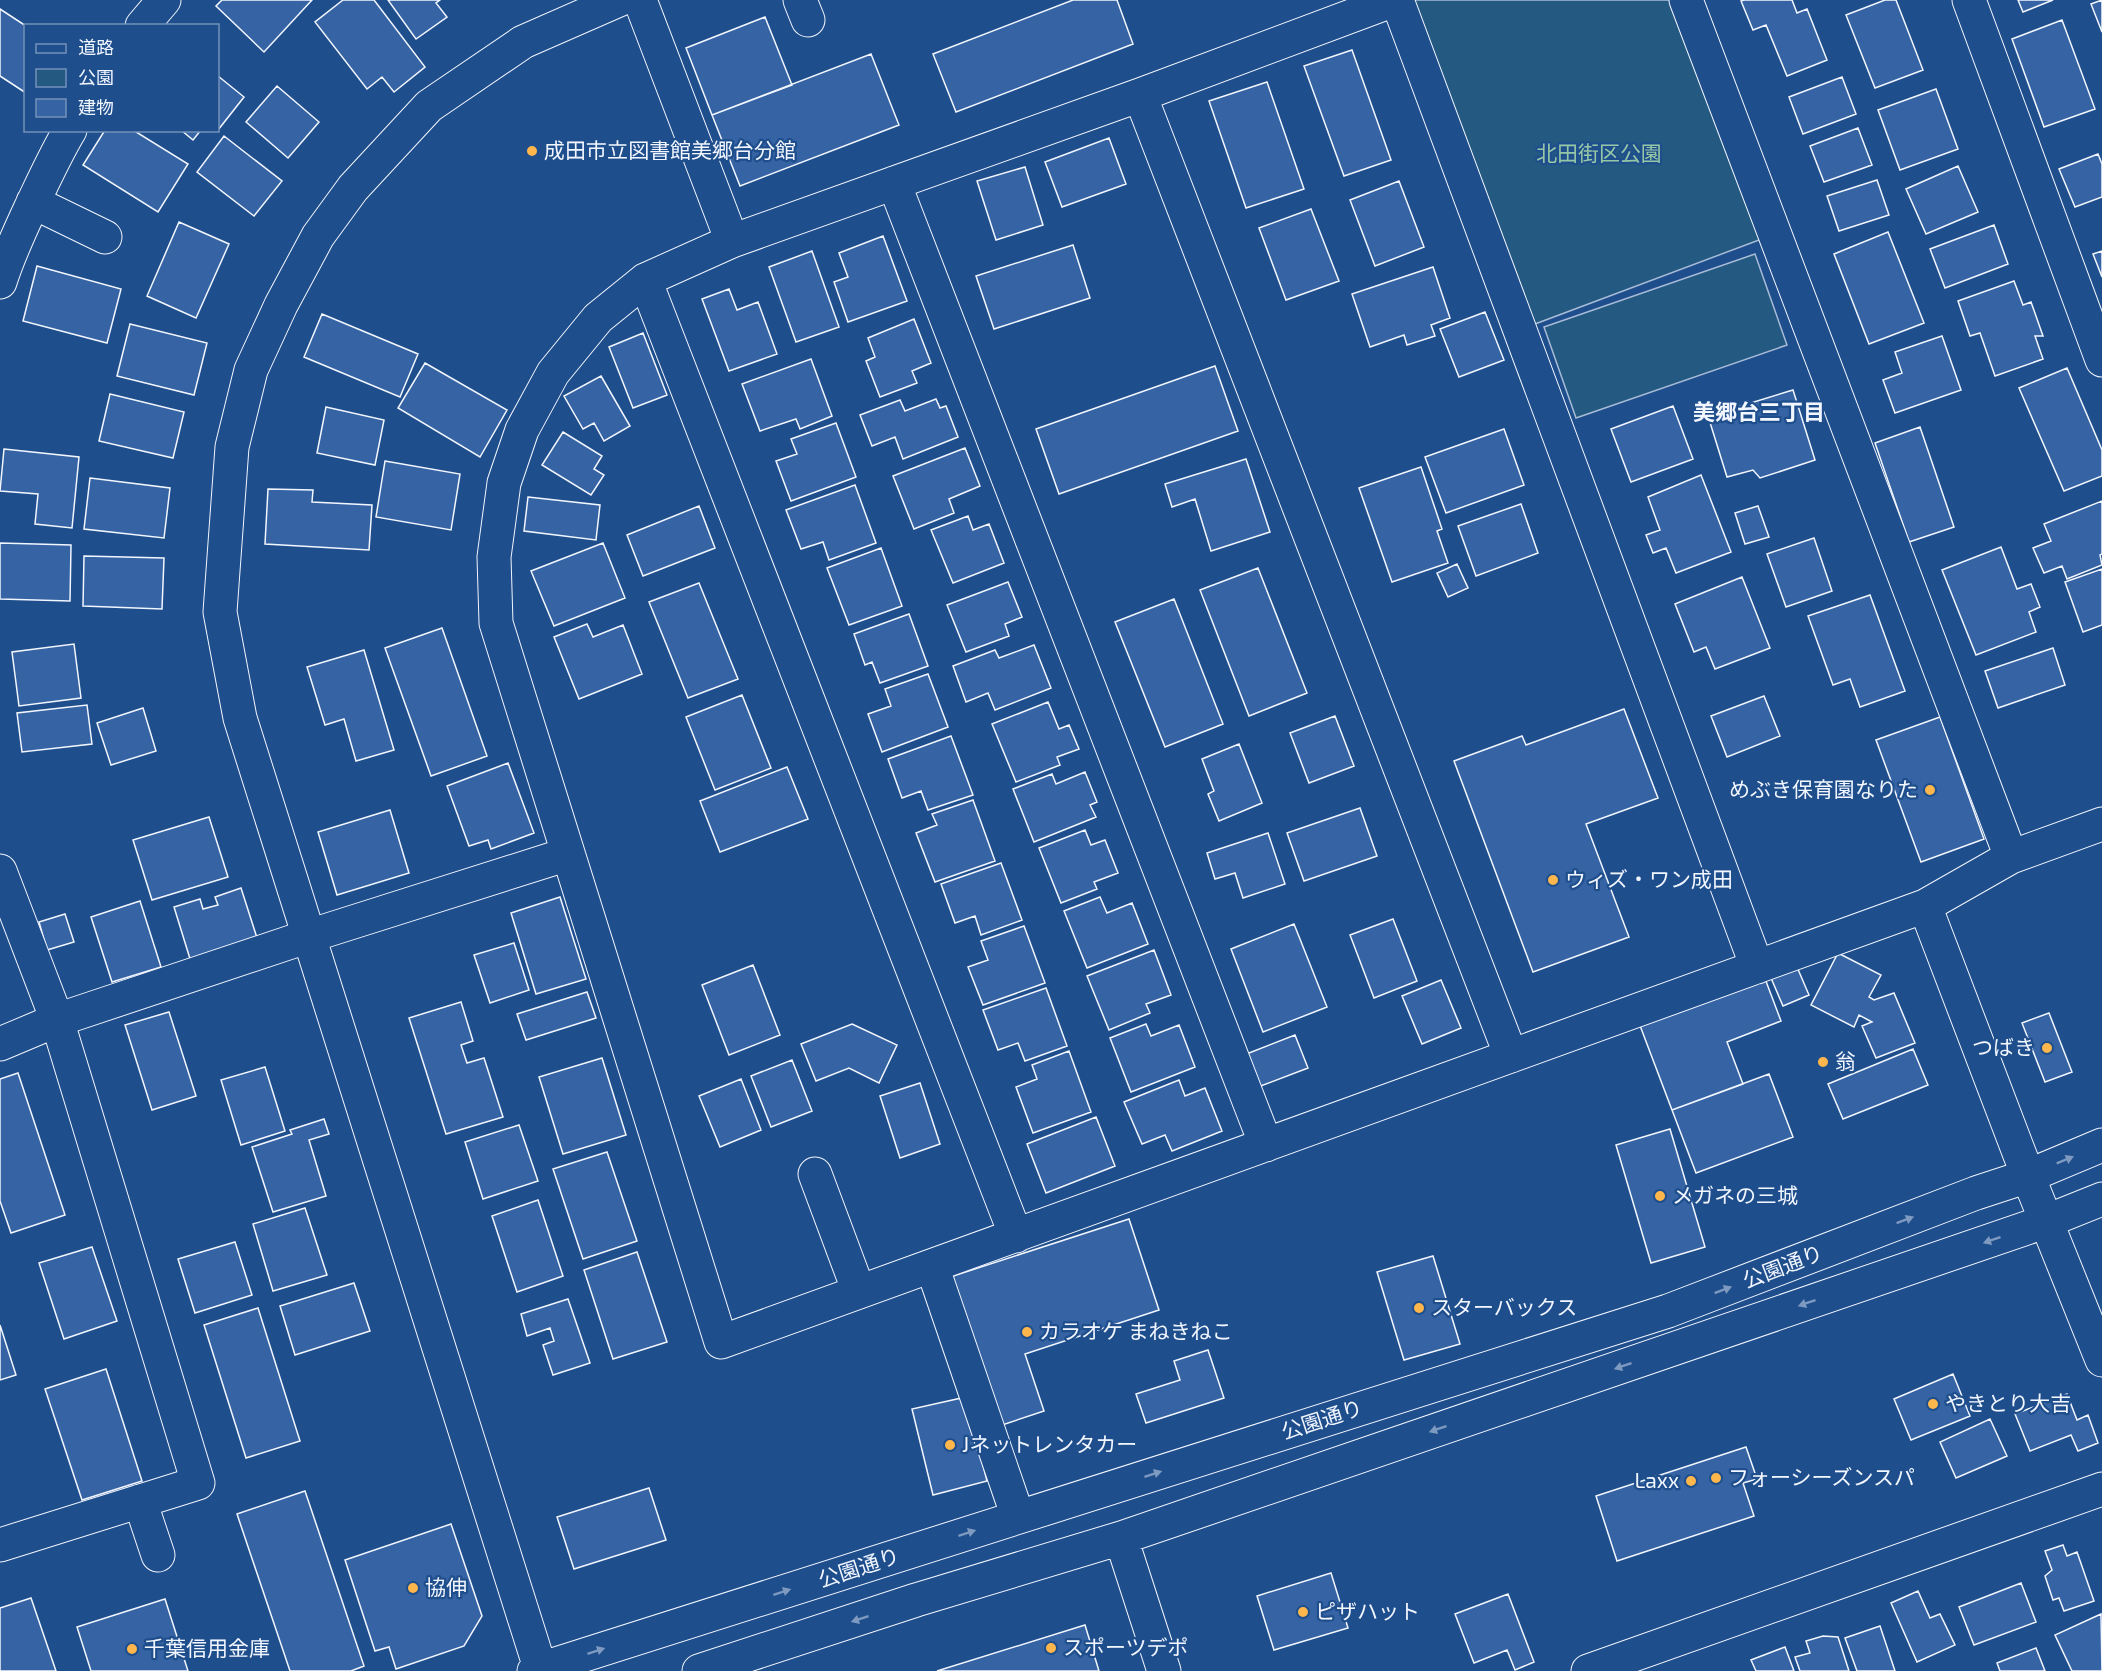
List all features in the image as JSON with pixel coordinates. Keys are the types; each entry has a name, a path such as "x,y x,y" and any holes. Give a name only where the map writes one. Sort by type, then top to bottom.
{"street":[{"path":"144,24 164,0"},
{"path":"538,1670 240,718 220,612 232,447 251,370 281,305 318,236 353,188 429,106 523,42 619,0"},
{"path":"640,0 732,241"},
{"path":"1757,967 1396,0 1140,95 732,241 645,280 598,318 554,372 522,430 504,483 494,557 496,623 721,1342 1016,1236 1510,1056 1757,967 1925,906 2011,857 2102,824"},
{"path":"1686,0 2011,857"},
{"path":"1969,0 2102,360"},
{"path":"1140,95 1510,1056"},
{"path":"0,282 6,261 33,202 69,132"},
{"path":"894,183 1266,1145"},
{"path":"33,202 105,237"},
{"path":"645,280 1016,1236"},
{"path":"0,1044 57,1020 309,936 568,854"},
{"path":"0,871 57,1020 198,1483 0,1545"},
{"path":"1925,906 2028,1176 2102,1360"},
{"name":"公園通り","path":"538,1670 1668,1311 1976,1193 2028,1176 2102,1145"},
{"path":"815,1174 859,1292"},
{"name":"公園通り","path":"699,1671 916,1600 1121,1538 2047,1221 2102,1199"},
{"path":"932,1266 1018,1517"},
{"path":"1588,1671 2102,1489"},
{"path":"140,1501 158,1555"},
{"path":"1121,1538 1164,1671"}],"green space":[{"name":"北田街区公園","path":"1407,0 1686,0 1775,234 1519,330"},
{"path":"1755,254 1787,345 1576,418 1544,327"}],"building":[{"path":"222,0 312,0 264,52 216,6"},
{"path":"343,0 374,0 425,67 394,92 382,77 367,89 315,22"},
{"path":"388,0 440,0 436,3 447,17 416,39"},
{"path":"1073,0 1117,0 1133,44 956,112 933,54"},
{"path":"1792,0 1797,13 1807,9 1827,60 1787,76 1766,25 1753,30 1741,1"},
{"path":"1885,0 1896,0 1923,70 1875,88 1846,15"},
{"path":"2018,0 2053,0 2023,12"},
{"path":"2102,0 2102,32 2091,4"},
{"path":"0,9 24,25 24,92 0,76"},
{"path":"765,17 792,85 712,115 686,48"},
{"path":"2062,20 2095,109 2044,127 2012,39"},
{"path":"1352,50 1391,160 1344,176 1304,66"},
{"path":"871,54 899,125 740,186 712,115"},
{"path":"219,77 244,97 219,129"},
{"path":"1842,77 1856,114 1803,134 1789,97"},
{"path":"1267,82 1304,189 1246,208 1209,101"},
{"path":"277,86 319,122 288,158 246,122"},
{"path":"1936,89 1958,149 1900,170 1878,110"},
{"path":"1858,128 1872,165 1824,182 1810,146"},
{"path":"104,132 136,132 188,164 158,212 83,165"},
{"path":"183,132 199,132 193,140"},
{"path":"224,136 282,181 254,216 197,172"},
{"path":"1109,138 1126,184 1062,207 1045,162"},
{"path":"2098,154 2102,164 2102,197 2075,207 2059,169"},
{"path":"1958,166 1978,212 1926,234 1906,189"},
{"path":"1025,167 1043,225 996,240 977,181"},
{"path":"1877,180 1889,215 1839,231 1827,196"},
{"path":"1399,181 1424,247 1375,266 1350,200"},
{"path":"1311,209 1339,281 1286,300 1259,228"},
{"path":"179,222 229,244 196,318 147,296"},
{"path":"1994,225 2008,264 1945,288 1930,249"},
{"path":"1888,232 1924,323 1869,344 1834,254"},
{"path":"883,236 907,301 848,322 834,282 848,277 839,253"},
{"path":"1073,245 1090,298 994,329 976,276"},
{"path":"812,251 839,327 796,342 769,267"},
{"path":"2102,251 2102,277 2093,254"},
{"path":"37,266 121,289 107,343 23,321"},
{"path":"1433,267 1450,318 1431,325 1435,336 1407,345 1404,335 1370,347 1352,294"},
{"path":"2014,281 2023,305 2031,302 2043,336 2035,336 2043,359 1995,376 1980,333 1970,336 1958,301"},
{"path":"729,289 737,310 758,302 777,354 729,371 702,299"},
{"path":"1485,312 1504,360 1459,377 1440,329"},
{"path":"322,314 418,354 400,397 304,357"},
{"path":"914,319 931,363 912,371 917,383 880,397 866,361 875,357 868,338"},
{"path":"130,324 207,343 194,395 117,376"},
{"path":"643,333 667,395 633,408 609,347"},
{"path":"1942,336 1961,390 1895,413 1883,380 1902,373 1895,352"},
{"path":"811,359 832,416 800,429 796,419 760,431 742,384"},
{"path":"425,363 507,410 480,457 398,408"},
{"path":"1215,366 1238,431 1059,494 1036,429"},
{"path":"2067,368 2102,450 2102,476 2064,491 2019,388"},
{"path":"601,376 630,426 604,441 594,423 583,429 564,396"},
{"path":"1793,390 1815,460 1760,478 1753,470 1727,477 1708,416"},
{"path":"110,394 184,412 173,458 99,441"},
{"path":"936,399 940,408 946,406 958,437 903,459 895,437 872,446 860,415 900,400 905,411"},
{"path":"1673,406 1693,459 1631,482 1611,429"},
{"path":"326,407 384,420 375,465 317,453"},
{"path":"836,423 856,477 791,501 776,461 797,454 791,439"},
{"path":"1920,427 1954,527 1909,542 1875,443"},
{"path":"1504,429 1524,485 1446,513 1425,457"},
{"path":"563,432 602,456 594,469 604,475 591,495 542,465"},
{"path":"965,448 980,486 949,499 954,513 914,529 893,476"},
{"path":"4,449 79,457 72,528 35,524 38,494 0,491"},
{"path":"1246,459 1270,532 1211,551 1195,499 1172,507 1165,484"},
{"path":"385,461 460,474 451,530 376,517"},
{"path":"1421,467 1442,529 1437,531 1448,563 1392,582 1359,488"},
{"path":"1701,475 1731,552 1676,573 1666,548 1653,553 1646,535 1660,530 1648,497"},
{"path":"90,478 170,488 164,538 84,529"},
{"path":"855,485 876,543 829,560 823,542 801,549 786,510"},
{"path":"268,489 313,490 312,502 372,505 369,550 265,544"},
{"path":"528,497 600,505 596,540 524,531"},
{"path":"2102,501 2102,554 2100,555 2102,565 2067,579 2062,566 2044,573 2033,548 2051,541 2044,524"},
{"path":"1521,504 1538,553 1476,576 1458,526"},
{"path":"699,506 715,548 643,576 627,535"},
{"path":"1758,506 1769,537 1745,544 1735,513"},
{"path":"968,516 973,530 989,524 1004,563 953,583 931,530"},
{"path":"1814,538 1832,591 1786,607 1767,554"},
{"path":"0,543 71,545 70,601 0,599"},
{"path":"603,543 625,598 554,626 531,571"},
{"path":"2001,547 2017,589 2031,584 2040,607 2029,612 2036,632 1976,655 1942,570"},
{"path":"881,548 902,606 849,625 827,568"},
{"path":"84,556 164,558 162,609 83,606"},
{"path":"1457,564 1468,588 1448,597 1437,573"},
{"path":"1258,568 1307,693 1249,716 1200,590"},
{"path":"2102,569 2102,625 2083,632 2065,582"},
{"path":"1742,577 1770,648 1715,669 1706,647 1694,652 1675,604"},
{"path":"1008,582 1022,617 1005,624 1009,636 966,652 947,605"},
{"path":"699,583 738,679 688,698 649,602"},
{"path":"1870,595 1905,691 1860,707 1850,679 1833,685 1808,616"},
{"path":"1174,599 1223,724 1165,747 1115,622"},
{"path":"909,614 928,666 880,683 872,662 865,665 854,634"},
{"path":"587,624 593,637 623,625 642,674 579,699 554,637"},
{"path":"442,628 487,756 431,776 385,648"},
{"path":"74,644 81,698 19,706 12,652"},
{"path":"1034,645 1051,688 995,710 988,693 966,702 953,666 995,650 999,658"},
{"path":"2053,648 2065,685 1998,708 1985,671"},
{"path":"364,650 394,750 356,761 344,719 325,725 307,667"},
{"path":"928,674 948,727 882,752 868,714 891,706 885,689"},
{"path":"742,695 771,768 715,790 686,717"},
{"path":"1764,696 1780,736 1727,757 1711,716"},
{"path":"1048,702 1059,729 1069,725 1079,749 1057,757 1060,765 1016,782 992,724"},
{"path":"87,705 92,744 22,752 17,713"},
{"path":"143,708 156,751 111,765 97,723"},
{"name":"ウィズ・ワン成田","path":"1624,709 1658,798 1586,824 1629,937 1533,972 1454,761 1522,736 1526,745"},
{"path":"1335,716 1354,766 1309,783 1290,733"},
{"name":"めぶき保育園なりた","path":"1940,717 1984,839 1921,862 1876,740"},
{"path":"951,736 973,795 928,810 921,791 902,798 888,759"},
{"path":"1239,744 1262,803 1219,821 1208,794 1214,791 1202,759"},
{"path":"508,763 534,833 491,849 488,840 469,846 447,786"},
{"path":"787,767 808,819 720,852 700,801"},
{"path":"1085,772 1097,802 1090,805 1096,817 1034,842 1013,789 1052,774 1056,784"},
{"path":"973,800 995,861 935,882 916,833 937,825 932,814"},
{"path":"1360,808 1377,856 1304,881 1287,833"},
{"path":"390,810 409,873 337,895 318,832"},
{"path":"209,817 228,877 152,900 133,840"},
{"path":"1085,830 1091,845 1105,840 1118,873 1094,882 1097,889 1061,903 1039,848"},
{"path":"1268,833 1285,884 1243,898 1235,873 1215,879 1207,853"},
{"path":"1001,863 1022,920 981,935 975,916 955,923 941,884"},
{"path":"241,888 258,941 191,962 174,907 200,899 203,909 218,905 215,897"},
{"path":"560,897 586,979 536,994 511,913"},
{"path":"1100,897 1107,913 1132,903 1148,944 1087,968 1064,911"},
{"path":"140,901 161,967 112,982 91,917"},
{"path":"65,914 74,942 47,950 39,922"},
{"path":"1393,919 1417,981 1374,998 1350,935"},
{"path":"1294,924 1327,1007 1263,1032 1231,949"},
{"path":"1024,926 1045,983 983,1005 968,967 988,960 981,941"},
{"path":"514,943 529,990 490,1003 474,955"},
{"path":"1154,950 1171,995 1146,1004 1150,1013 1109,1030 1087,976"},
{"path":"1838,953 1881,975 1869,997 1874,1000 1894,993 1915,1043 1876,1058 1862,1026 1872,1022 1859,1015 1854,1027 1811,1005"},
{"path":"753,965 780,1035 729,1055 702,985"},
{"path":"1797,967 1809,995 1783,1006 1771,978"},
{"path":"1764,976 1781,1021 1727,1042 1743,1084 1672,1110 1639,1023"},
{"path":"1441,980 1461,1028 1422,1044 1402,996"},
{"path":"1046,988 1067,1046 1025,1061 1018,1043 998,1050 983,1010"},
{"path":"587,992 596,1018 526,1040 517,1014"},
{"path":"461,1002 473,1041 461,1045 467,1063 484,1058 503,1117 446,1134 409,1018"},
{"path":"169,1012 196,1096 152,1110 125,1025"},
{"name":"つばき","path":"2049,1013 2072,1072 2045,1082 2022,1023"},
{"path":"852,1024 897,1045 879,1083 849,1068 816,1081 801,1044"},
{"path":"1146,1024 1151,1036 1179,1025 1195,1067 1131,1092 1110,1038"},
{"path":"1295,1035 1308,1068 1258,1087 1244,1055"},
{"path":"1913,1049 1928,1085 1843,1119 1828,1084"},
{"path":"1069,1051 1091,1112 1033,1133 1016,1087 1037,1079 1032,1065"},
{"path":"602,1058 626,1135 563,1154 539,1077"},
{"path":"792,1060 812,1111 771,1127 751,1076"},
{"path":"265,1067 285,1131 241,1145 221,1080"},
{"path":"18,1073 65,1215 11,1233 0,1201 0,1079"},
{"path":"1769,1074 1793,1137 1696,1173 1672,1110"},
{"path":"741,1079 761,1130 720,1147 699,1096"},
{"path":"1179,1080 1185,1096 1205,1088 1222,1131 1172,1151 1165,1135 1142,1144 1124,1102"},
{"path":"920,1083 940,1144 900,1158 880,1096"},
{"path":"1096,1117 1115,1166 1046,1193 1027,1144"},
{"path":"324,1119 329,1134 309,1140 326,1196 273,1212 252,1147 292,1134 290,1130"},
{"path":"519,1125 538,1181 483,1199 465,1142"},
{"name":"メガネの三城","path":"1670,1129 1705,1247 1651,1263 1616,1145"},
{"path":"607,1152 637,1241 583,1259 553,1169"},
{"path":"538,1200 563,1276 517,1292 492,1216"},
{"path":"305,1208 327,1275 273,1291 253,1224"},
{"name":"カラオケ まねきねこ","path":"1129,1219 1159,1310 1025,1354 1044,1411 993,1428 944,1279"},
{"path":"235,1242 252,1295 195,1313 178,1259"},
{"path":"92,1247 117,1321 64,1339 39,1263"},
{"path":"637,1252 667,1342 613,1359 584,1270"},
{"name":"スターバックス","path":"1433,1256 1460,1344 1404,1360 1377,1272"},
{"path":"354,1283 370,1331 295,1355 280,1306"},
{"path":"568,1299 590,1363 553,1375 543,1345 554,1341 550,1328 527,1336 521,1314"},
{"path":"258,1308 300,1441 246,1458 204,1325"},
{"path":"0,1325 16,1375 0,1380"},
{"path":"1208,1350 1224,1398 1146,1423 1136,1394 1180,1380 1174,1361"},
{"path":"106,1369 142,1481 82,1500 45,1389"},
{"path":"1953,1374 1970,1416 1911,1440 1894,1399"},
{"path":"2067,1394 2077,1420 2088,1415 2098,1443 2078,1451 2071,1435 2030,1451 2015,1414"},
{"name":"Jネットレンタカー","path":"966,1397 987,1481 933,1495 912,1409"},
{"path":"1990,1419 2007,1456 1956,1478 1940,1442"},
{"path":"1746,1447 1757,1479 1743,1483 1754,1516 1617,1561 1596,1496"},
{"path":"649,1488 666,1540 574,1569 557,1517"},
{"path":"305,1491 364,1666 351,1671 290,1671 237,1514"},
{"name":"協伸","path":"451,1524 482,1616 464,1646 396,1669 389,1647 375,1651 345,1560"},
{"path":"2063,1545 2067,1556 2077,1552 2094,1601 2064,1611 2059,1598 2053,1600 2045,1576 2052,1570 2045,1551"},
{"name":"ピザハット","path":"1331,1573 1348,1628 1274,1650 1257,1596"},
{"path":"2021,1583 2036,1622 1974,1645 1959,1607"},
{"path":"1918,1591 1930,1618 1940,1614 1955,1645 1917,1662 1891,1603"},
{"path":"1508,1594 1534,1662 1515,1670 1507,1650 1474,1663 1455,1614"},
{"path":"31,1598 56,1671 0,1671 0,1608"},
{"name":"千葉信用金庫","path":"165,1599 188,1671 91,1671 77,1627"},
{"path":"2101,1614 2102,1671 2072,1671 2055,1635"},
{"name":"スポーツデポ","path":"1085,1625 1099,1671 937,1671"},
{"path":"1880,1626 1895,1671 1857,1671 1845,1638"},
{"path":"1823,1636 1838,1637 1849,1671 1800,1671 1795,1657 1810,1653 1806,1641"},
{"path":"1785,1647 1794,1671 1756,1671 1751,1660"},
{"path":"2036,1648 2045,1671 2000,1671 1997,1663"}],"place":[{"name":"成田市立図書館美郷台分館","path":"532,151"},
{"name":"めぶき保育園なりた","path":"1930,790"},
{"name":"ウィズ・ワン成田","path":"1553,880"},
{"name":"つばき","path":"2047,1048"},
{"name":"翁","path":"1823,1062"},
{"name":"メガネの三城","path":"1660,1196"},
{"name":"スターバックス","path":"1419,1308"},
{"name":"カラオケ まねきねこ","path":"1027,1332"},
{"name":"やきとり大吉","path":"1933,1404"},
{"name":"Jネットレンタカー","path":"950,1445"},
{"name":"フォーシーズンスパ","path":"1716,1478"},
{"name":"Laxx","path":"1691,1481"},
{"name":"協伸","path":"413,1588"},
{"name":"ピザハット","path":"1303,1612"},
{"name":"スポーツデポ","path":"1051,1648"},
{"name":"千葉信用金庫","path":"132,1649"}],"district":[{"name":"美郷台三丁目","path":"1759,412"}]}
